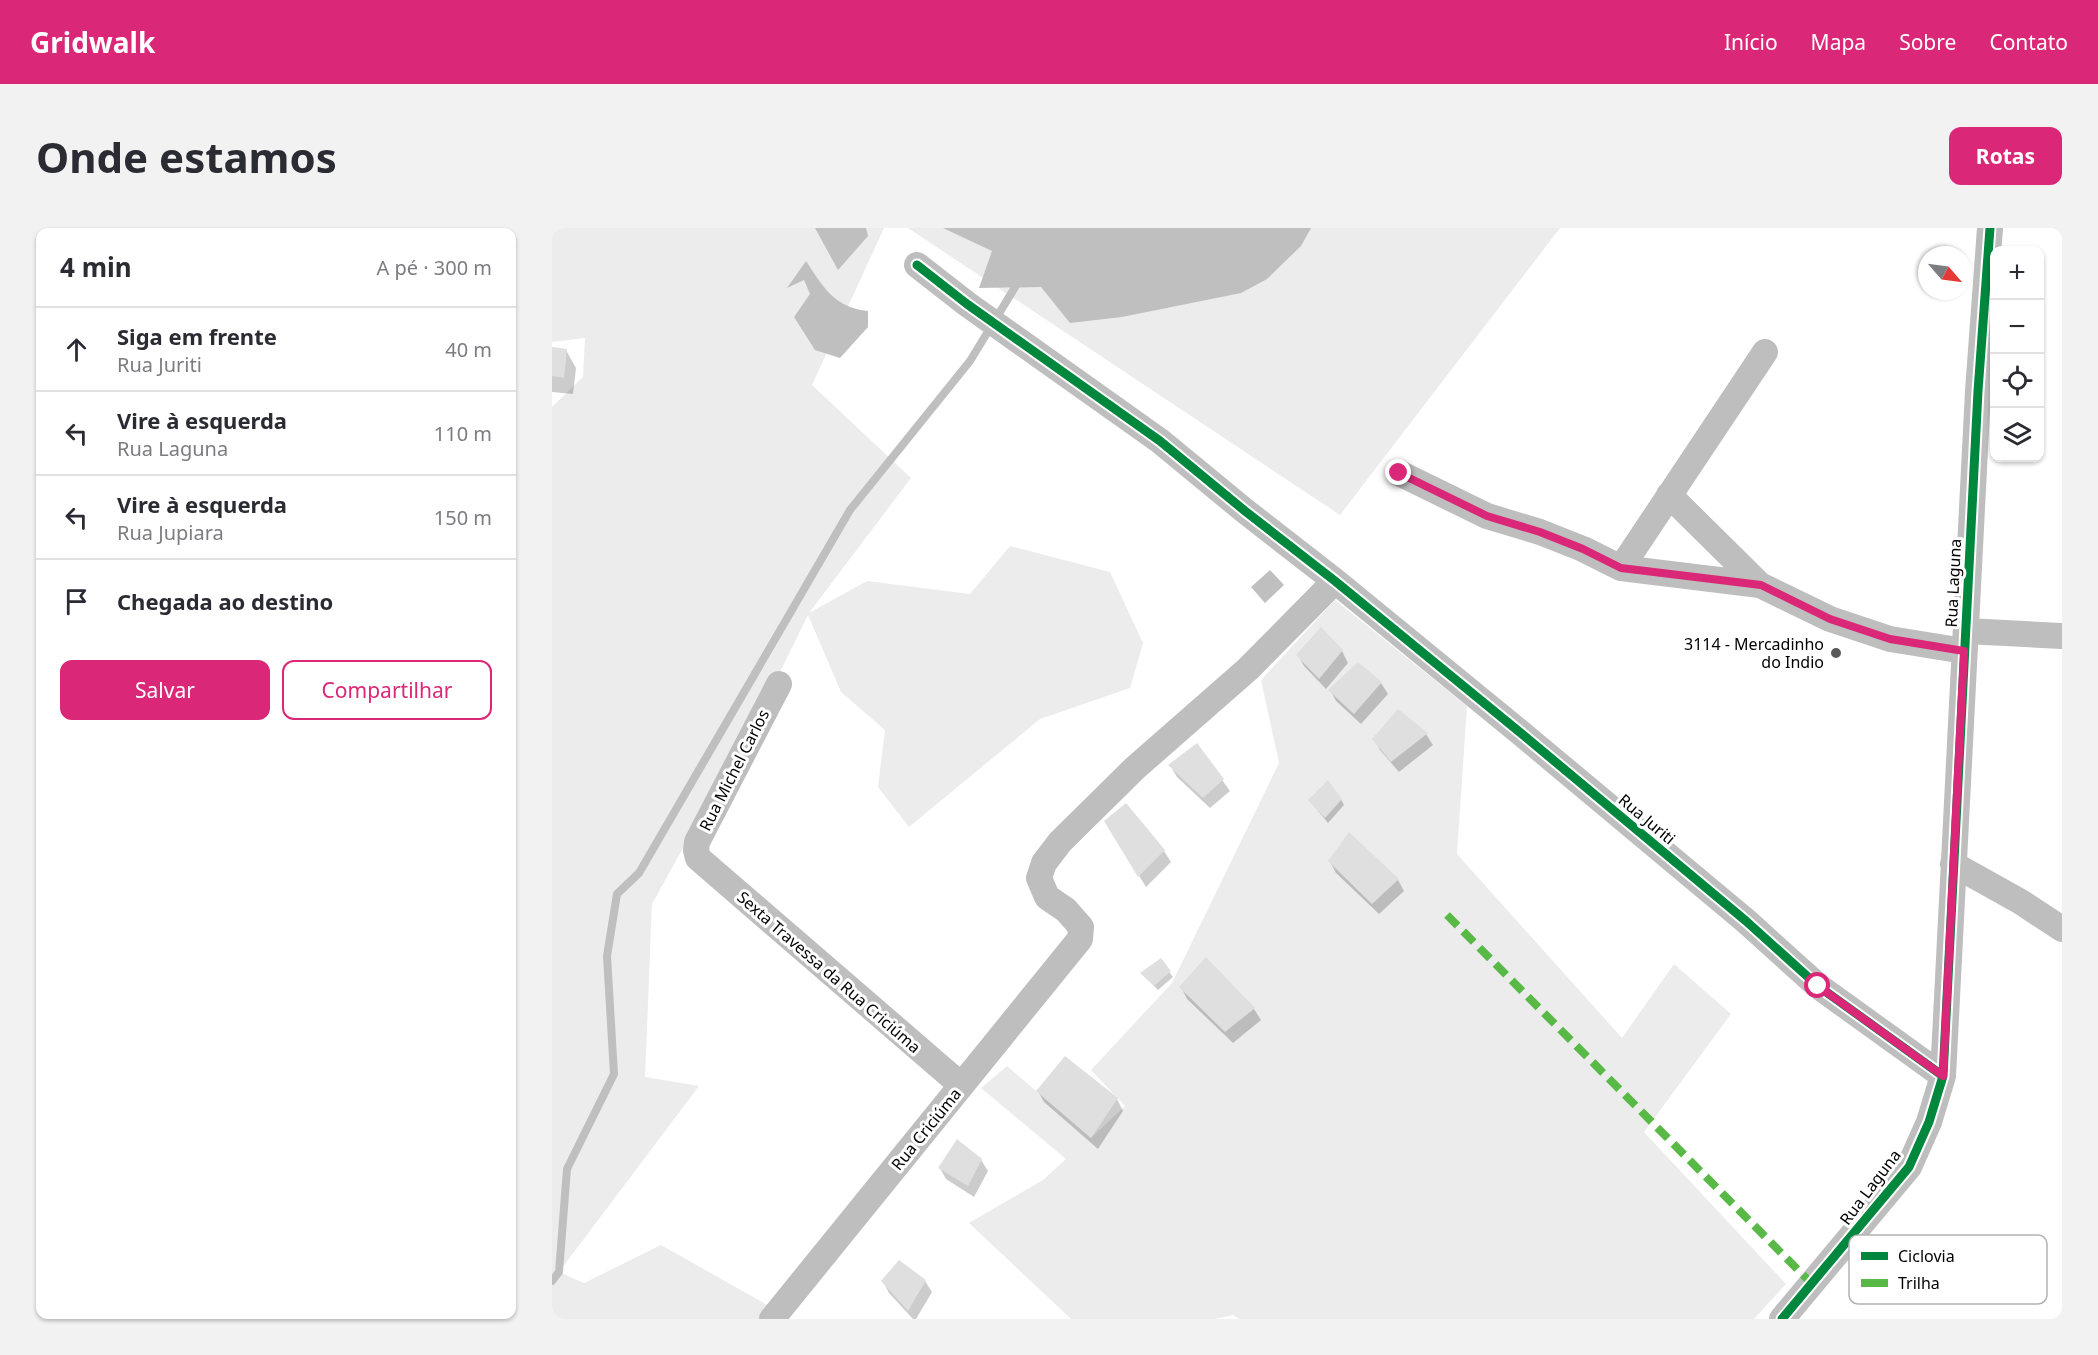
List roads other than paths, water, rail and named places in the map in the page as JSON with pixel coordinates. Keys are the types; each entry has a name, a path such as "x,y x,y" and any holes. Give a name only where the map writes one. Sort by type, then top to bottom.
{"street":[{"name":"Rua Laguna","path":"1852,1235 1908,1167 1929,1122 1943,1076 1978,391 1990,228"},
{"name":"Rua Juriti","path":"916,265 1160,441 1504,719 1746,921 1818,986 1943,1076"},
{"path":"1621,568 1765,352"},
{"path":"1399,473 1487,516 1540,532 1583,549 1621,568 1761,585"},
{"path":"1670,495 1761,585 1830,619 1890,639 1965,641 2062,636"},
{"name":"Rua Criciúma","path":"772,1319 1080,939 1082,927 1066,910 1047,897 1039,878 1044,862 1060,842 1135,768 1248,669 1335,581"},
{"name":"Rua Michel Carlos","path":"698,858 697,842 778,684"},
{"name":"Sexta Travessa da Rua Criciúma","path":"698,858 961,1085"},
{"path":"1953,864 2022,902 2062,929"},
{"name":"Rua Laguna","path":"1782,1319 1849,1238"}],"waterway":[{"path":"552,1281 559,1272 567,1169 614,1074 607,956 617,894 639,873 850,510 970,361 1020,279"}],"place":[{"name":"3114 - Mercadinho do Indio","path":"1836,653"}]}
